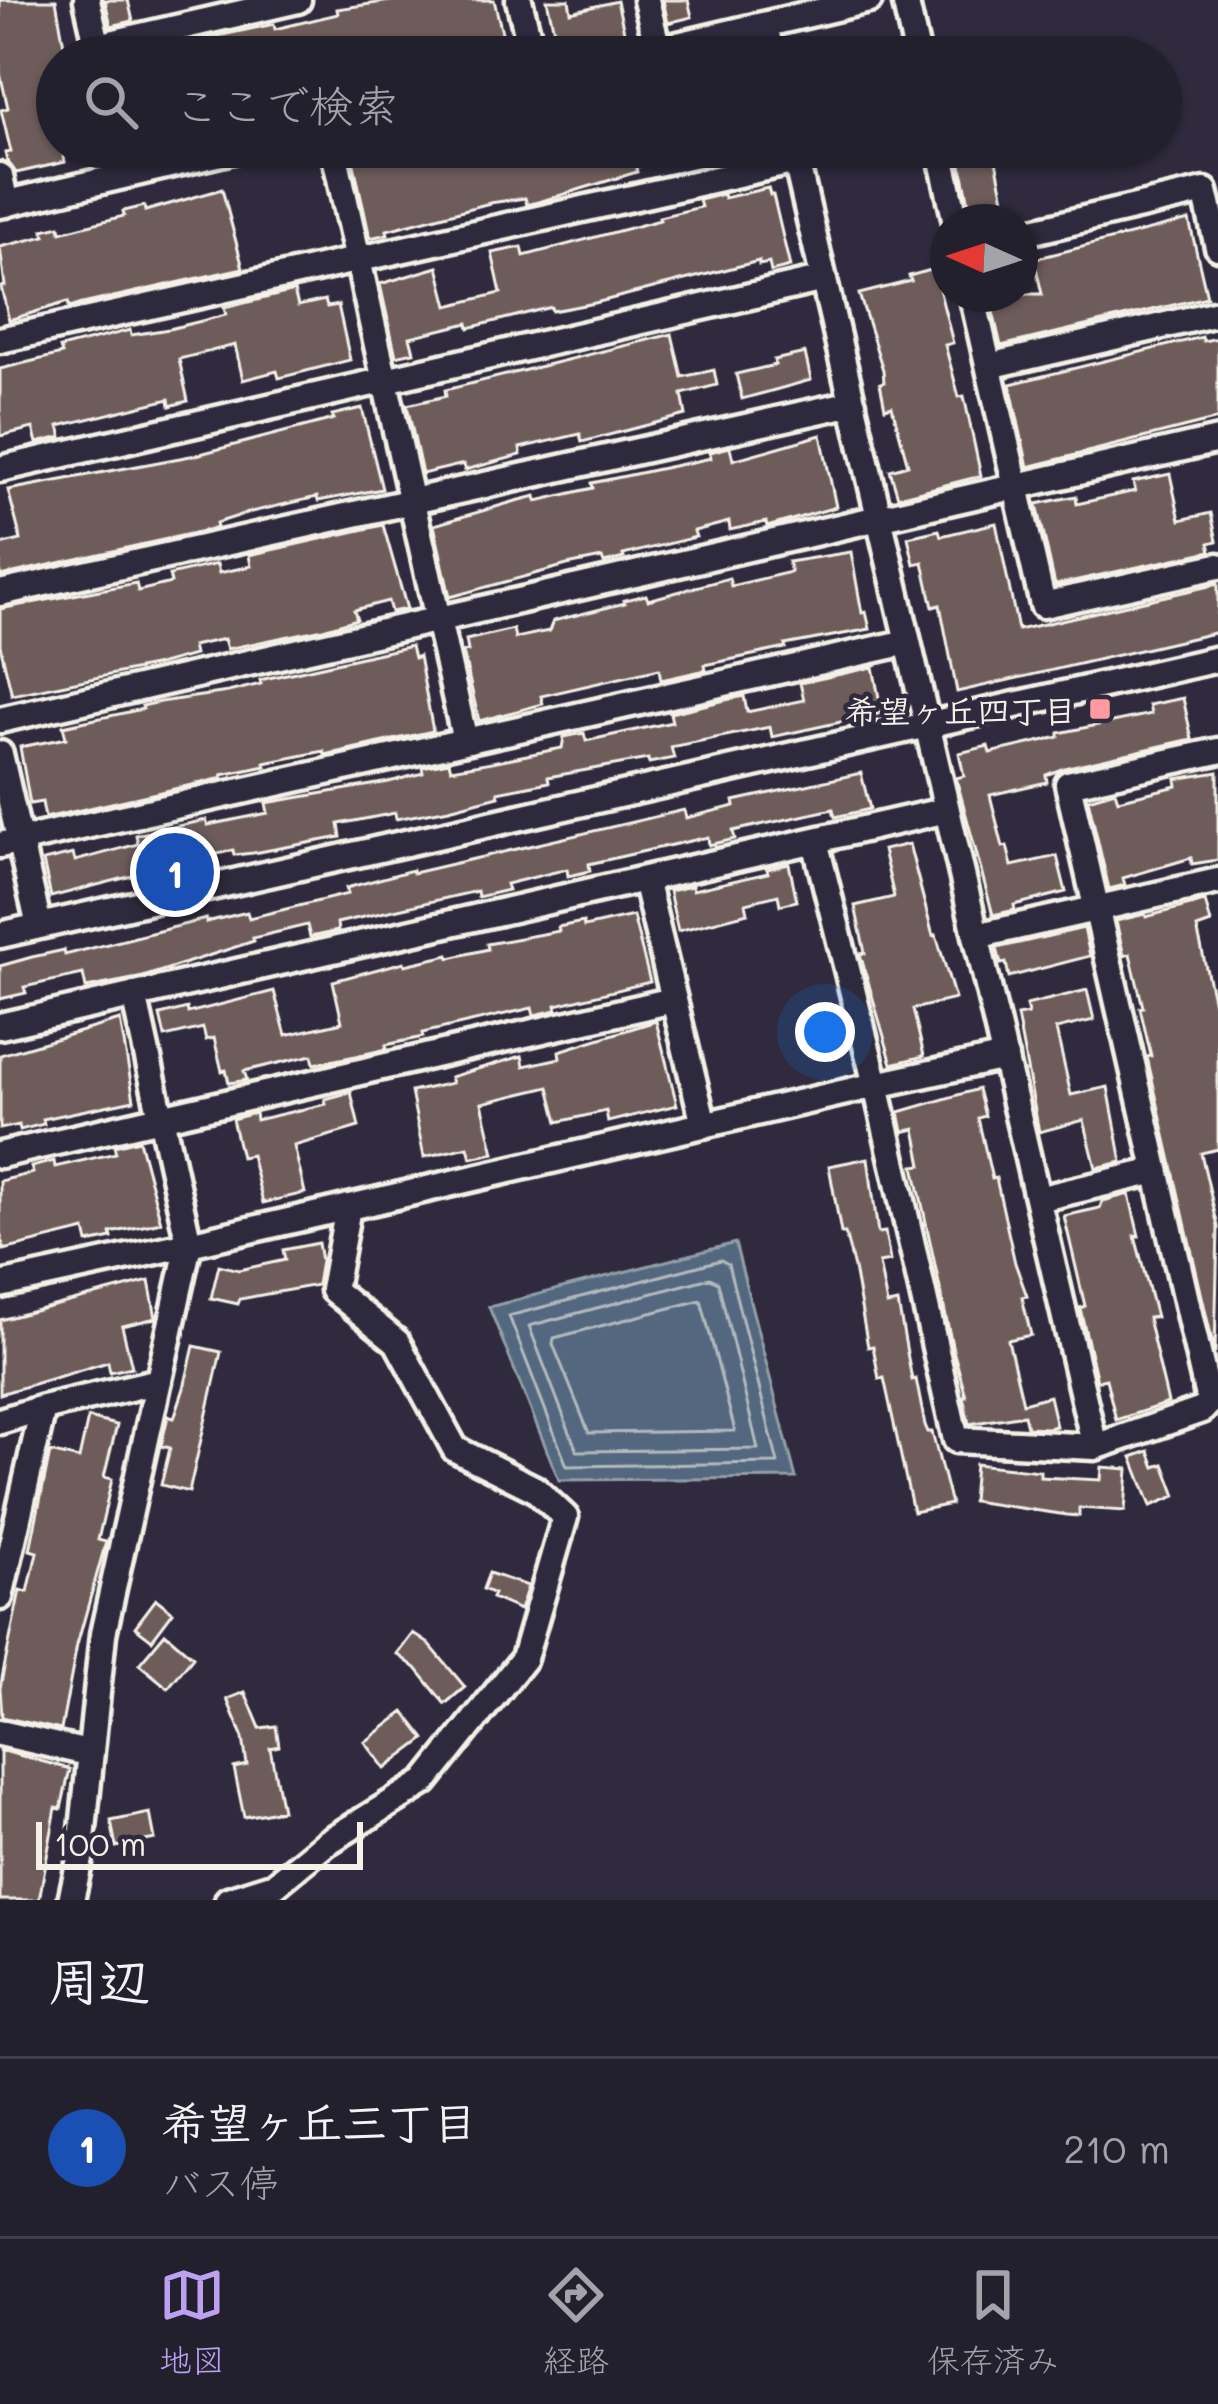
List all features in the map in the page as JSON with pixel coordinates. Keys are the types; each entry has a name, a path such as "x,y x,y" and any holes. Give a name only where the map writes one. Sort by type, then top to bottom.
{"street":[{"path":"87,0 95,36"},
{"path":"160,36 298,0"},
{"path":"519,0 528,36"},
{"path":"646,0 655,36"},
{"path":"718,36 869,0"},
{"path":"905,0 913,36"},
{"path":"765,25 767,36"},
{"path":"124,168 126,175"},
{"path":"0,176 3,204 156,168"},
{"path":"338,168 466,741"},
{"path":"0,340 737,168"},
{"path":"798,168 1095,1447"},
{"path":"944,168 952,204"},
{"path":"1038,230 1205,191 1218,247"},
{"path":"0,469 824,279"},
{"path":"976,312 1043,605 1218,566"},
{"path":"989,366 1218,313"},
{"path":"0,593 853,404"},
{"path":"0,720 1218,440"},
{"path":"10,843 908,642"},
{"path":"0,935 1218,659"},
{"path":"815,841 956,1440 1095,1447 1202,1410 1214,1397 1156,1172 1068,784 1218,751"},
{"path":"0,754 10,843 39,926"},
{"path":"0,1026 947,810"},
{"path":"645,879 704,1125"},
{"path":"976,936 1217,885"},
{"path":"71,1900 80,1859 103,1634 189,1244 134,995"},
{"path":"0,1155 674,1000"},
{"path":"0,1285 1005,1057"},
{"path":"1038,1199 1156,1172"},
{"path":"228,1900 274,1885 326,1843 425,1782 524,1658 565,1517 535,1489 455,1449 397,1342 333,1290 348,1207"},
{"path":"0,1421 159,1381"},
{"path":"0,1597 43,1408"},
{"path":"0,1733 88,1753"}],"water":[{"path":"735,1243 796,1478 559,1480 489,1307"}],"building":[{"path":"0,0 56,0 62,36 36,36 38,168 16,173 7,161 5,153 11,152 1,110 8,108 0,73"},
{"path":"105,0 128,0 133,21 111,26"},
{"path":"397,0 494,0 503,36 218,36 274,24 275,29 338,14 337,9"},
{"path":"547,0 569,0 571,12 617,1 625,36 555,36"},
{"path":"663,0 688,0 692,17 668,23"},
{"path":"355,168 636,168 637,172 527,205 525,198 490,203 370,238"},
{"path":"962,168 997,168 1005,204 969,204"},
{"path":"768,188 790,267 771,272 769,263 759,265 759,261 595,303 552,311 551,307 469,328 468,323 410,337 414,352 396,356 380,284 438,267 448,306 501,293 492,253 522,247 524,256 701,207 699,200"},
{"path":"222,189 243,268 69,307 68,302 9,320 1,287 5,286 0,247 45,236 43,230 60,226 61,232 124,216 123,211 144,206 145,211"},
{"path":"1189,220 1207,297 1001,346 993,312 1038,312 1038,294 1042,294 1038,258"},
{"path":"930,270 930,312 945,312 953,343 945,345 959,397 964,396 981,476 898,497 890,470 908,465 892,406 885,408 880,383 884,382 883,370 859,294 911,281 909,276"},
{"path":"294,291 298,306 325,300 327,307 338,305 350,360 279,378 277,371 243,380 235,345 179,359 188,401 170,406 169,399 59,426 62,437 37,443 33,428 0,436 0,369 130,330 131,335 226,315 224,308"},
{"path":"672,334 682,377 714,370 717,385 682,394 686,415 582,442 580,434 520,448 521,455 465,470 464,464 422,474 407,405 446,396 445,390"},
{"path":"1202,337 1203,341 1218,338 1218,419 1028,467 1010,384"},
{"path":"805,353 811,380 742,399 736,374"},
{"path":"362,408 382,489 251,512 216,523 217,528 0,576 0,545 21,540 8,490 196,455"},
{"path":"821,435 836,507 767,527 766,522 730,530 729,522 624,558 567,565 450,597 434,525 536,496 537,501 593,488 592,483 711,458 710,452 730,447 733,460"},
{"path":"1170,474 1180,520 1211,513 1217,541 1209,543 1211,551 1055,585 1037,504 1076,496 1077,504 1135,491 1133,482"},
{"path":"996,523 1018,630 1218,584 1218,632 957,692 940,605 933,607 923,562 914,564 908,537 939,530 941,536"},
{"path":"383,525 407,609 391,612 388,601 354,610 357,619 323,629 227,649 224,639 192,646 194,655 158,665 12,695 0,645 0,609 136,583 138,591 171,583 169,575 217,564 219,573 251,566 249,555"},
{"path":"851,552 862,613 866,612 870,629 785,645 661,680 659,669 541,696 543,704 479,721 463,652 468,651 466,640 513,629 515,638 549,631 553,621 624,600 646,595 648,600 729,578 731,586 791,572 788,562"},
{"path":"411,646 414,658 419,656 433,731 265,763 223,778 45,818 42,802 30,804 20,747 66,738 63,726 160,702 228,692 261,684 260,680"},
{"path":"873,667 882,713 772,737 770,727 671,747 674,758 548,777 549,782 498,792 499,796 449,809 339,824 341,837 253,853 234,855 233,850 51,897 43,861 73,854 75,861 138,844 136,835 268,813 266,803 389,782 423,773 422,767 449,762 451,769 562,748 564,737 584,733 586,741 672,722 670,713 744,696 747,712 804,700 800,683"},
{"path":"1183,698 1192,739 1064,768 1046,775 1047,782 990,795 1012,866 1057,856 1066,892 993,915 956,778 964,776 959,753 988,746 990,753 1059,737 1059,733 1151,714 1149,705"},
{"path":"1218,772 1218,860 1192,864 1191,858 1123,878 1125,885 1109,889 1088,799 1115,791 1118,800 1177,786 1176,779"},
{"path":"861,773 870,809 835,817 833,809 733,831 735,839 709,845 708,837 654,849 589,864 590,871 568,876 567,869 506,884 508,890 478,897 477,891 337,923 338,931 310,937 307,925 253,938 143,977 86,988 83,974 24,987 26,993 0,999 0,966 32,957 64,950 65,955 206,919 247,912 249,918 348,894 346,888 412,870 684,810 686,818 735,806 734,801"},
{"path":"909,844 955,999 913,1009 924,1056 892,1064 860,954 865,953 855,906 894,897 883,850"},
{"path":"789,864 797,901 780,905 778,895 746,903 748,913 678,931 669,891 692,886 693,890"},
{"path":"1205,901 1211,923 1197,928 1218,1021 1218,1149 1201,1153 1218,1227 1215,1353 1147,1057 1151,1056 1143,1007 1116,921"},
{"path":"633,916 650,982 556,1005 557,1010 534,1015 532,1008 422,1033 423,1037 386,1045 387,1049 314,1064 312,1055 244,1071 247,1080 229,1083 214,1038 206,1040 203,1028 165,1037 160,1015 187,1008 188,1013 274,991 286,1035 342,1022 333,981 404,962 488,949 487,944 559,931 558,927 583,922 584,927"},
{"path":"1084,928 1090,956 1009,977 1006,963 1001,964 997,948"},
{"path":"1087,990 1094,1020 1056,1029 1071,1095 1108,1087 1122,1162 1096,1168 1084,1120 1039,1132 1017,1016 1028,1014 1026,1005"},
{"path":"120,1020 134,1100 43,1119 44,1124 20,1130 19,1125 0,1129 0,1055"},
{"path":"656,1021 677,1105 608,1122 606,1111 558,1122 549,1087 482,1103 494,1153 471,1158 468,1147 424,1157 411,1092 452,1083 450,1077 522,1056 524,1066 560,1058 559,1051"},
{"path":"978,1089 985,1116 978,1118 992,1179 996,1178 1027,1296 1022,1297 1031,1335 1008,1340 1023,1403 1049,1396 1056,1426 1047,1428 1027,1427 1024,1415 969,1424 914,1166 922,1165 915,1129 903,1132 899,1112"},
{"path":"351,1092 359,1127 294,1146 305,1193 263,1203 251,1155 241,1157 232,1119 255,1113 256,1120 326,1104 325,1099"},
{"path":"139,1140 161,1222 88,1243 85,1230 4,1250 0,1181 33,1173 31,1167 54,1161 55,1167 116,1153 114,1146"},
{"path":"868,1158 878,1233 885,1232 890,1261 879,1263 887,1305 898,1303 912,1380 916,1379 925,1425 932,1432 951,1504 913,1512 884,1378 879,1379 873,1346 868,1347 829,1166"},
{"path":"1129,1194 1156,1317 1148,1318 1168,1403 1116,1420 1106,1379 1097,1381 1064,1216 1100,1208 1103,1201"},
{"path":"318,1243 317,1285 240,1299 238,1304 211,1298 219,1265 239,1270 285,1260 283,1250"},
{"path":"149,1281 156,1318 122,1326 132,1367 110,1372 108,1362 0,1394 0,1320"},
{"path":"194,1346 221,1352 189,1492 161,1485 170,1448 161,1446 168,1416 174,1418 184,1388"},
{"path":"88,1418 117,1425 104,1477 112,1479 98,1540 106,1542 77,1645 61,1730 2,1717 0,1688 20,1590 28,1592 37,1552 30,1550 50,1452 79,1459"},
{"path":"1149,1451 1155,1467 1164,1464 1176,1496 1151,1506 1132,1457"},
{"path":"975,1464 1040,1471 1040,1477 1101,1480 1102,1467 1128,1469 1125,1511 1079,1508 1079,1516 972,1501"},
{"path":"489,1573 528,1586 520,1610 483,1589"},
{"path":"156,1599 173,1612 152,1640 135,1627"},
{"path":"165,1633 193,1657 168,1688 139,1664"},
{"path":"413,1633 429,1644 465,1687 445,1704 416,1668 397,1654"},
{"path":"245,1692 260,1728 276,1726 279,1746 270,1748 282,1810 244,1817 234,1768 247,1765 243,1738 227,1699"},
{"path":"404,1712 425,1739 385,1769 365,1742"},
{"path":"0,1750 70,1769 61,1809 56,1808 39,1900 0,1900"},
{"path":"150,1813 155,1839 116,1847 111,1821"}],"place":[{"name":"希望ヶ丘四丁目","path":"1100,709"},
{"name":"希望ヶ丘三丁目","path":"175,872"}]}
